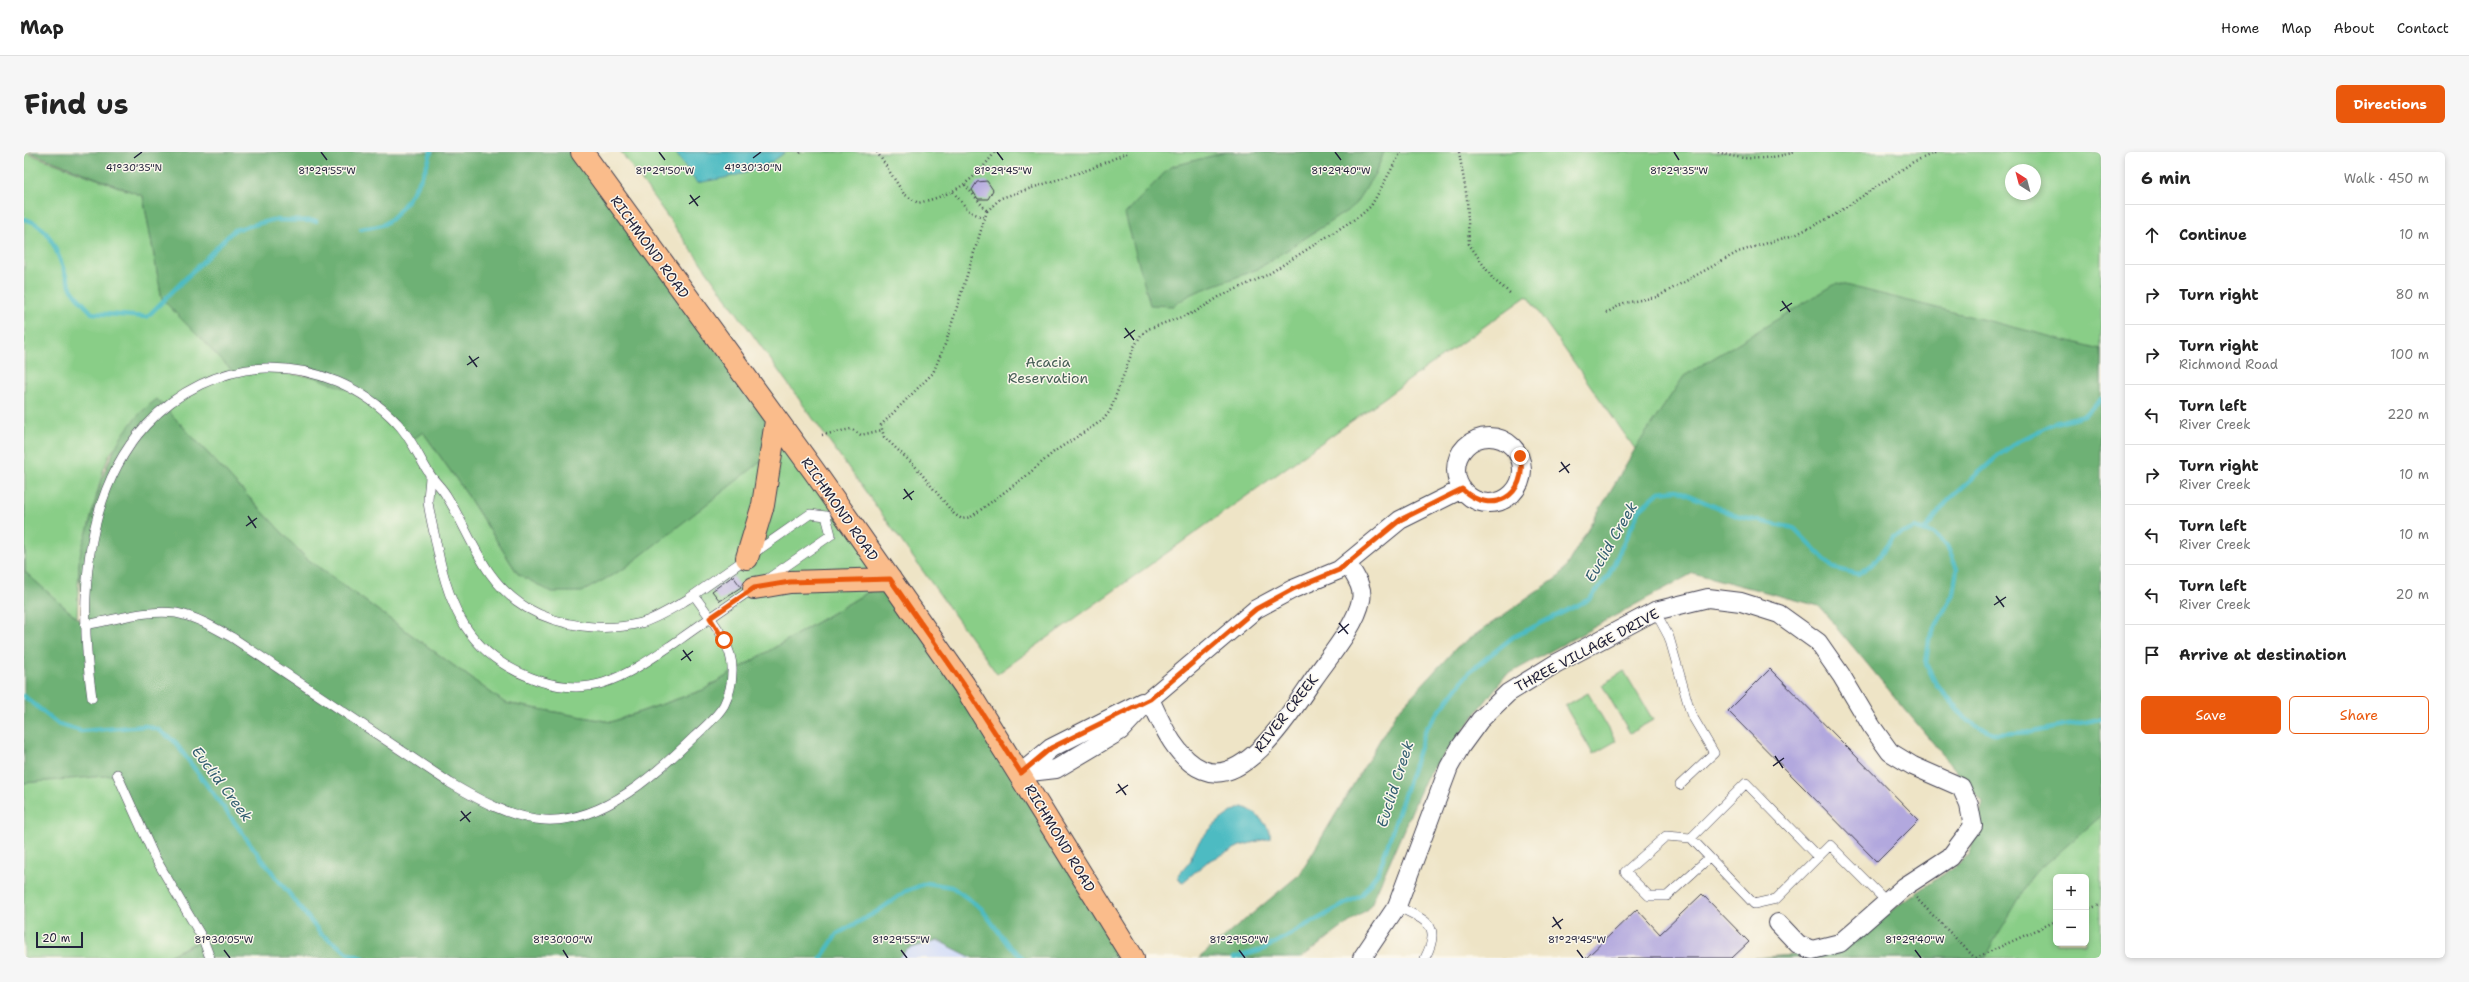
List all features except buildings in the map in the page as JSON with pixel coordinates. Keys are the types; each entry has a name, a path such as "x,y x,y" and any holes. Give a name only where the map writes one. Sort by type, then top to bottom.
{"main road":[{"name":"RICHMOND ROAD","path":"582,152 890,579 964,685 1021,773 1133,958"},
{"path":"748,558 763,504 776,421"},
{"path":"754,588 790,582 890,579"}],"street":[{"path":"1021,773 1056,769 1120,731 1150,699 1256,609 1293,589 1339,570 1400,520 1462,489"},
{"name":"RIVER CREEK","path":"1150,699 1162,727 1186,757 1203,770 1223,772 1242,764 1261,749 1304,693 1352,622 1361,600 1361,587 1348,564"},
{"name":"THREE VILLAGE DRIVE","path":"1362,958 1398,906 1449,767 1461,746 1480,720 1508,693 1555,664 1655,611 1708,598 1741,602 1779,614 1818,642 1890,752 1913,766 1961,787 1969,805 1973,826 1950,857 1904,887 1840,944 1812,950 1798,944 1778,923"}],"lane":[{"path":"92,698 85,625 89,559 107,489 121,459 134,438 153,417 172,401 213,379 253,369 296,370 349,386 397,423 411,441 430,475 446,494 484,567 494,580 510,596 547,618 571,624 618,626 653,618 694,595 810,514 826,516 831,535 636,668 601,683 564,686 544,683 510,670 483,649 469,634 450,600 442,575 428,502 430,475"},
{"path":"85,625 159,612 177,614 202,621 233,638 456,787 482,802 518,815 545,820 569,818 614,801 684,747 715,716 723,705 729,692 732,672 731,655 710,618 694,595"},
{"path":"1655,611 1669,637 1691,714 1714,753 1680,785"},
{"path":"117,774 154,856 203,939 210,958"},
{"path":"1691,838 1746,783 1818,857"},
{"path":"1709,858 1667,896 1648,896 1625,872 1666,836 1691,838 1754,904 1776,899 1830,845 1887,902"},
{"path":"1398,906 1427,920 1431,927 1433,934 1425,958"}],"path":[{"path":"877,152 904,194 918,203 953,192 966,185 980,171 995,152"},
{"path":"1129,152 1090,168 1001,198 987,211 946,342 933,373 881,425 884,437 915,466 954,514 962,519 971,517 1026,476 1054,451 1103,420 1110,411 1134,347 1141,335 1148,330 1195,312 1219,297 1267,275 1356,219 1371,206 1401,152"},
{"path":"1459,152 1467,198 1469,244 1493,278 1511,294"},
{"path":"1718,152 1743,159 1765,160 1796,152"},
{"path":"1606,313 1624,303 1656,297 1738,252 1797,234 1833,216 1913,162 1937,152"},
{"path":"966,185 987,211"},
{"path":"953,192 970,212 985,218"},
{"path":"822,435 851,429 861,435 882,430"},
{"path":"1904,887 1975,958 2053,922"},
{"path":"2089,908 2101,905"}],"shaded area":[{"path":"937,940 973,958 898,958 908,949"}],"green space":[{"path":"24,152 143,196 162,299 253,369 330,379 423,432 466,493 518,574 770,454 790,439 890,579 703,690 611,722 505,703 306,558 157,399 110,454 103,471 79,564 77,619 25,572"},
{"path":"29,152 582,152 790,439 625,568 582,592 551,592 518,574 466,493 423,432 411,441 360,394 296,370 234,373 162,299 143,196"},
{"name":"Acacia Reservation","path":"621,152 2101,152 2101,441 1662,487 1527,296 997,674"},
{"path":"1226,152 1384,152 1376,172 1353,207 1258,269 1191,294 1173,306 1150,305 1125,214 1170,167"},
{"path":"1837,283 2101,349 2101,816 2033,875 1984,958 1753,958 1833,952 1969,856 1983,803 1819,606 1693,573 1505,676 1426,778 1370,907 1301,958 1199,958 1300,874 1396,713 1456,648 1561,575 1635,449 1684,376"},
{"path":"157,399 306,558 505,703 611,722 703,690 890,579 1133,958 973,958 937,940 908,949 898,958 164,958 203,940 175,893 117,775 24,783 24,506 25,572 85,625 79,560 99,490 111,456 120,440 130,425"},
{"path":"1624,671 1653,720 1630,733 1602,685"},
{"path":"1588,693 1616,741 1593,754 1565,706"},
{"path":"117,774 203,939 164,958 24,958 24,783"},
{"path":"2101,777 2101,958 1850,958"}],"water":[{"path":"675,152 785,152 765,165 743,174 697,183"},
{"path":"1243,807 1252,811 1265,824 1270,834 1270,838 1240,846 1207,862 1183,882 1179,880 1178,876 1191,860 1197,845 1203,836 1228,814"}],"waterway":[{"path":"361,229 384,224 393,218 413,191 425,170 431,152"},
{"path":"24,219 35,223 50,238 60,258 72,290 92,313 147,317 234,230 272,220 316,221"},
{"path":"1924,531 1949,499 1999,455 2017,442 2055,423 2084,415 2101,399"},
{"name":"Euclid Creek","path":"1234,958 1262,950 1361,895 1379,871 1426,729 1469,672 1513,637 1590,599 1608,576 1640,509 1659,492 1677,490 1739,517 1794,528 1833,568 1858,574 1876,561 1893,537 1915,528 1933,534 1947,546 1957,569 1953,594 1929,639 1926,664 1936,684 1968,721 1995,734 2032,732 2101,719"},
{"name":"Euclid Creek","path":"24,696 58,724 81,731 146,726 159,730 174,741 261,858 321,934 350,954 363,958"},
{"name":"Euclid Creek","path":"821,958 837,934 878,911 906,891 927,883 952,887 981,908 1009,946 1023,958"}],"route":[{"path":"724,640 710,618 754,588 790,582 848,582 890,579 964,685 1021,773 1051,748 1112,716 1150,699 1218,639 1256,609 1293,589 1339,570 1351,562 1384,531 1400,520 1462,489 1470,497 1490,503 1501,500 1510,495 1517,487 1521,477 1522,467 1520,456"}]}
